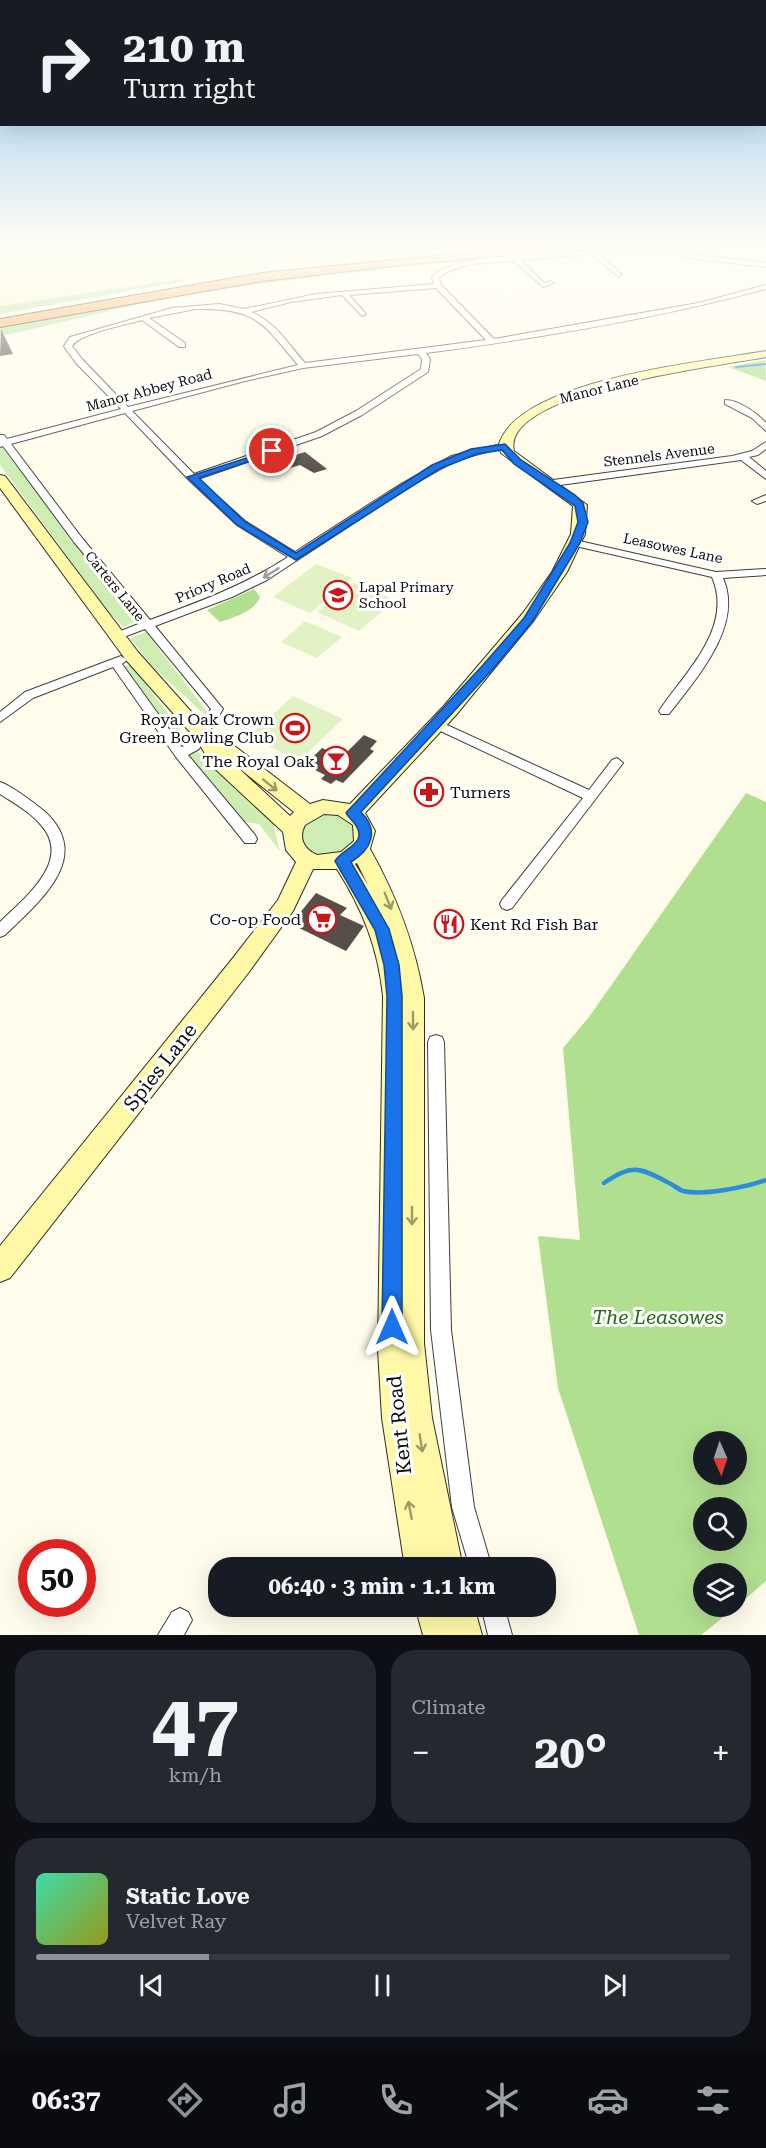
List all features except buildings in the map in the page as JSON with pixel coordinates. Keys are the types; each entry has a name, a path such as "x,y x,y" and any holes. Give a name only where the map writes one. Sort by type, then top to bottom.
{"main road":[{"name":"Manor Lane","path":"505,446 513,428 535,411 564,397 631,380 766,354"},
{"path":"353,813 436,724 528,619 575,543 583,522 581,508 572,497 553,483 518,462 508,453 505,446"},
{"name":"Carters Lane","path":"0,481 132,656 204,737 219,761 292,829"},
{"name":"Carters Lane","path":"204,737 222,745 307,812"},
{"path":"330,806 353,813 361,819 366,830 365,840 351,855 321,863 308,859 293,846 292,829 297,820 307,812 330,806"},
{"name":"Kent Road","path":"351,855 385,893 401,933 413,998 410,1343 417,1418 448,1510 447,1557"},
{"name":"Kent Road","path":"351,855 382,929 392,965 395,1092 392,1350 397,1418 419,1557"},
{"name":"Spies Lane","path":"0,1268 248,956 286,905 308,859"},
{"path":"435,1617 440,1635"},
{"path":"460,1617 465,1635"}],"street":[{"path":"118,325 83,335 69,342 69,350 192,477 241,523 296,557"},
{"path":"154,325 182,345"},
{"path":"267,325 303,366"},
{"path":"476,325 492,342"},
{"name":"Manor Abbey Road","path":"2,441 303,366 492,342 585,325"},
{"path":"172,348 193,342"},
{"path":"192,477 288,446 359,412 425,370 426,359 421,352"},
{"path":"728,402 755,416 766,428"},
{"name":"Carters Lane","path":"2,441 148,626 217,709 204,737"},
{"name":"Stennels Avenue","path":"553,483 743,457 766,445"},
{"name":"Priory Road","path":"117,636 228,595 296,557 436,467 475,451 505,446"},
{"path":"743,457 766,476"},
{"name":"Leasowes Lane","path":"575,543 717,575 766,572"},
{"path":"665,711 689,680 719,632 723,601 721,584 717,575"},
{"path":"0,718 29,695 132,656"},
{"path":"115,662 180,754 251,833"},
{"path":"436,724 591,796"},
{"path":"180,754 195,746 204,737"},
{"path":"507,904 617,763"},
{"path":"0,787 41,817 51,827 59,844 56,866 44,887 0,931"},
{"name":"Kent Road","path":"436,1042 441,1330 448,1510 475,1557"},
{"path":"495,1617 500,1635"}],"green space":[{"path":"4,325 49,325 0,336 0,326"},
{"path":"765,360 766,381 728,367"},
{"path":"0,447 4,448 137,621 123,627 108,611 0,465"},
{"path":"316,564 352,578 310,613 273,597"},
{"path":"354,583 395,600 359,631 317,612"},
{"path":"254,589 260,597 257,602 253,607 237,616 220,622 207,610"},
{"path":"305,621 342,637 317,658 281,642"},
{"path":"146,632 208,713 205,715 152,666 130,638"},
{"path":"131,665 190,742 182,746 122,667"},
{"name":"Royal Oak Crown Green Bowling Club","path":"293,696 343,719 299,761 249,736"},
{"path":"197,751 273,824 280,851 259,824 245,822 185,755"},
{"name":"The Leasowes","path":"746,793 766,802 766,1581 747,1597 747,1563 693,1563 693,1617 724,1617 701,1635 639,1635 558,1388 538,1236 580,1240 563,1048 589,1017"},
{"path":"320,814 339,814 353,822 356,840 346,852 317,855 303,843 298,835 300,828"}],"waterway":[{"path":"736,367 766,364"},
{"path":"604,1183 621,1173 634,1170 649,1173 683,1191 692,1192 725,1190 766,1180"}],"place":[{"name":"Lapal Primary School","path":"338,595"},
{"name":"Royal Oak Crown Green Bowling Club","path":"295,728"},
{"name":"The Royal Oak","path":"336,761"},
{"name":"Turners","path":"429,792"},
{"name":"Co-op Food","path":"322,919"},
{"name":"Kent Rd Fish Bar","path":"449,924"}],"route":[{"path":"272,451 192,477 241,523 296,557 436,467 475,451 505,446 508,453 518,462 572,497 582,512 583,522 575,543 553,583 528,619 488,668 353,813 361,819 366,830 365,840 360,850 342,861 366,898 382,929 392,965 395,1092 392,1327"}]}
